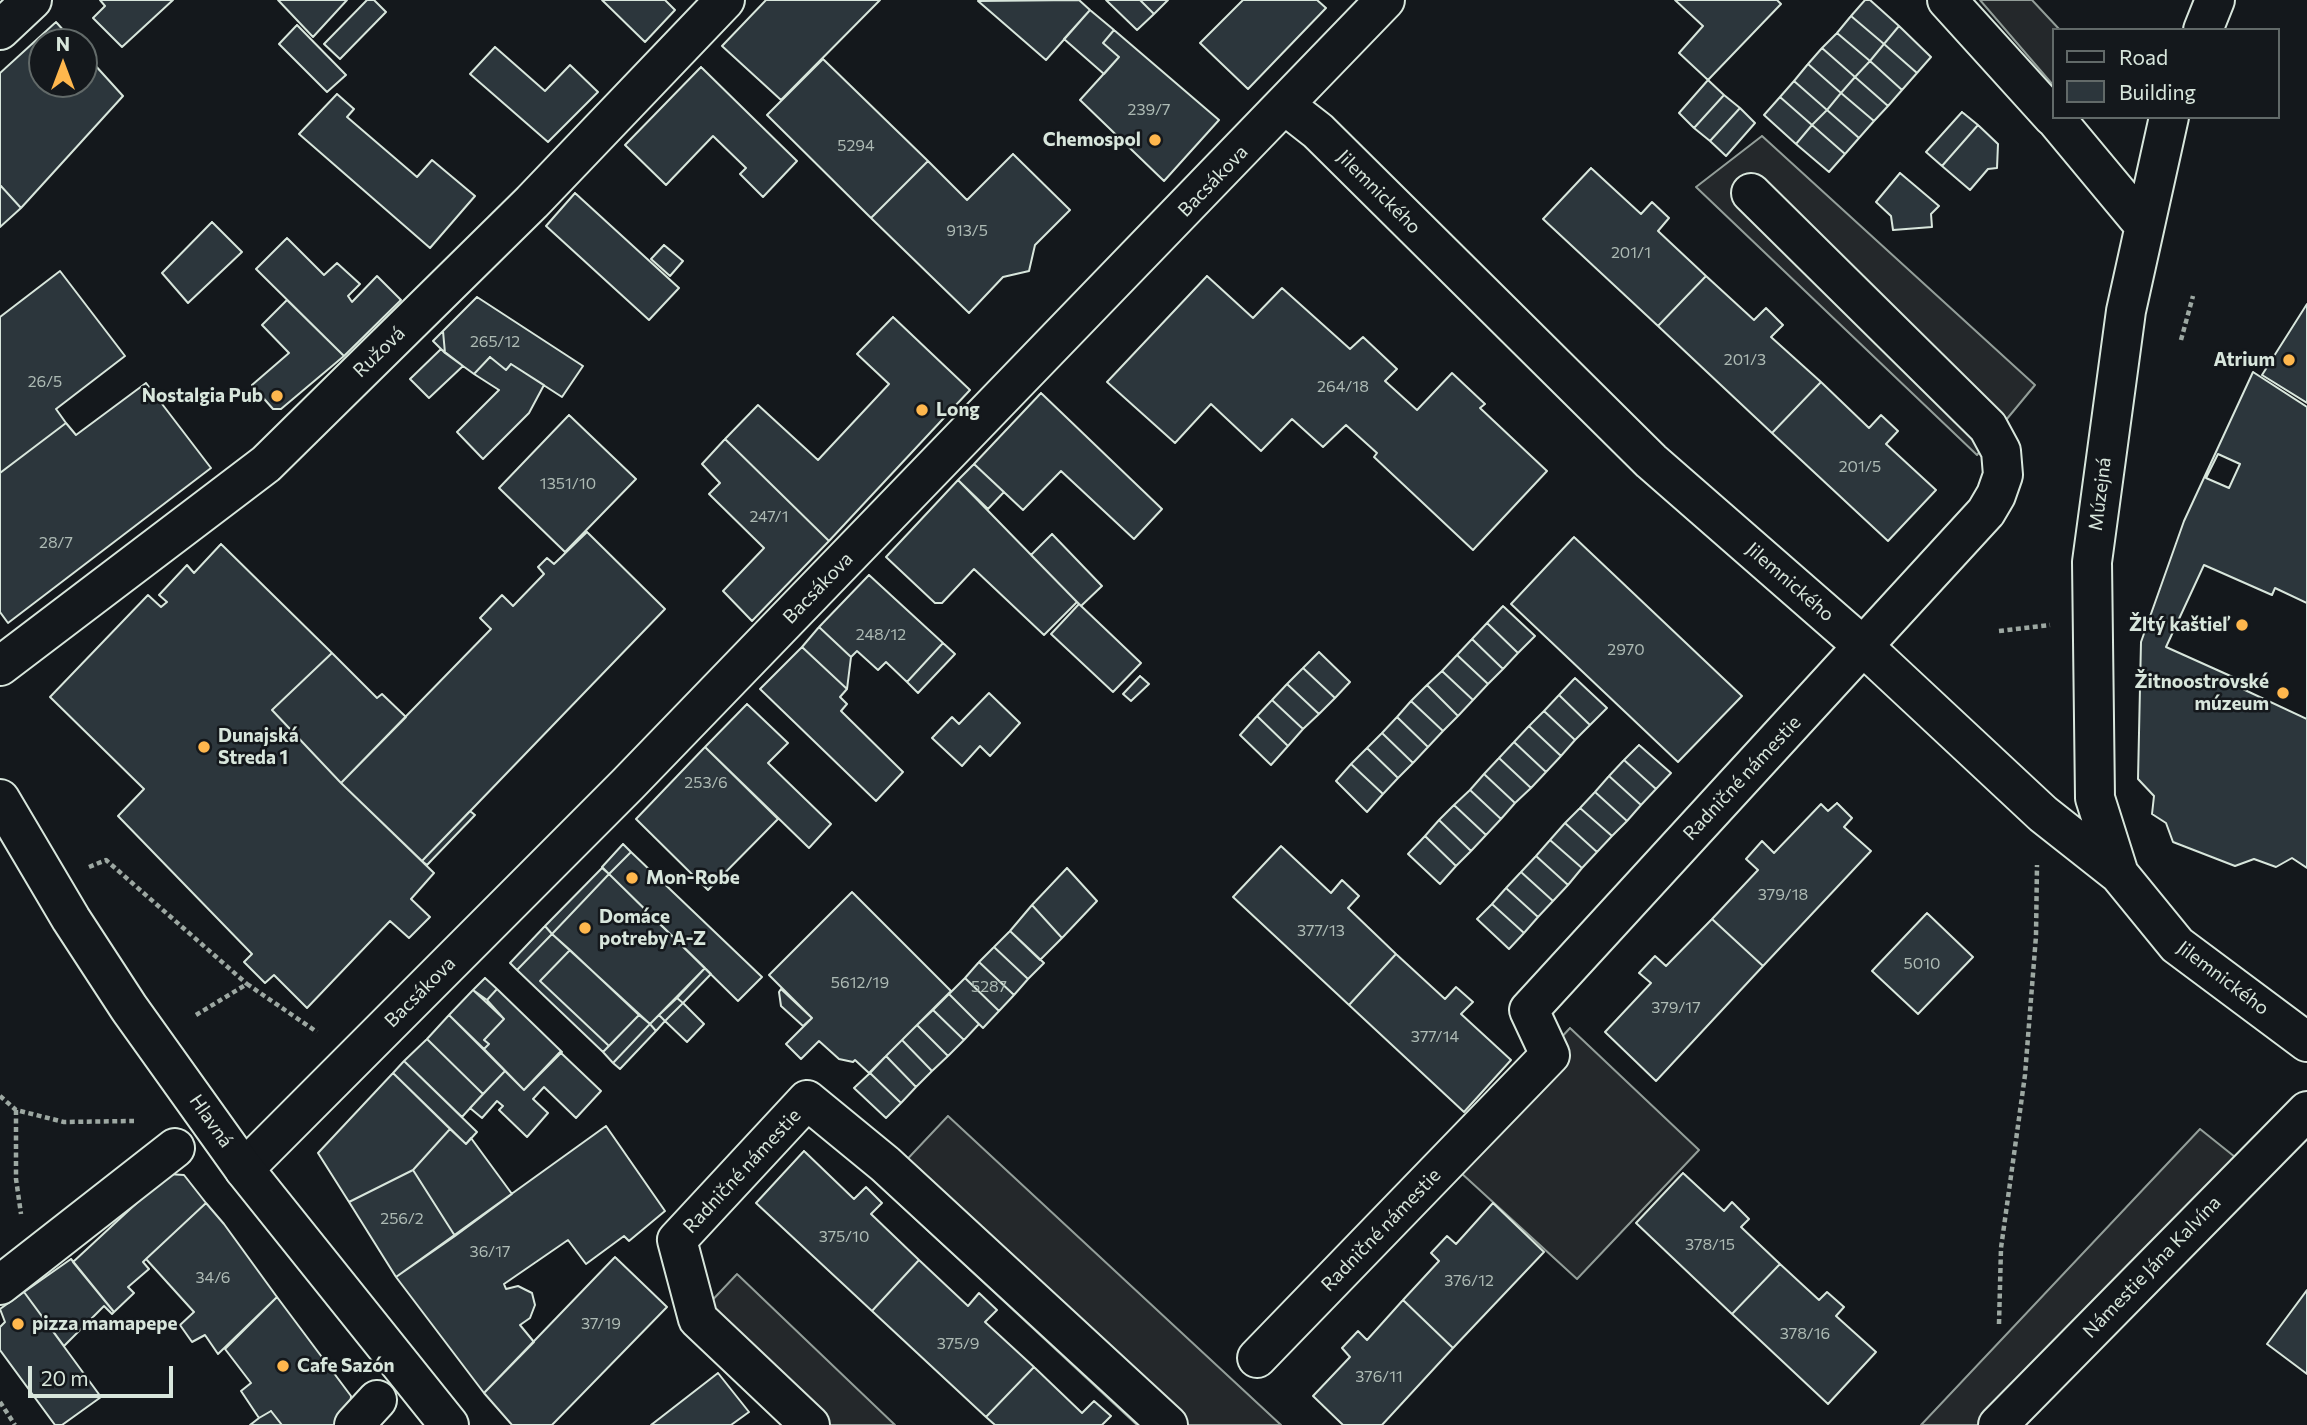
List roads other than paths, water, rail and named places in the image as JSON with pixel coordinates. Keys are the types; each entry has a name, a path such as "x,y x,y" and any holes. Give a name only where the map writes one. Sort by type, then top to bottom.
{"street":[{"path":"0,30 32,0"},
{"name":"Ružová","path":"0,666 266,464 532,202 725,0"},
{"name":"Bacsákova","path":"244,1169 648,764 1286,106 1385,0"},
{"path":"1947,0 2052,115"},
{"path":"2204,28 2215,0"},
{"name":"Jilemnického","path":"1286,106 1318,131 1651,461 1864,647 2043,814 2119,874 2177,945 2307,1042"},
{"path":"2056,119 2143,224"},
{"name":"Múzejná","path":"2119,874 2095,798 2092,562 2108,426 2143,224 2169,119"},
{"name":"Radničné námestie","path":"1257,1358 1550,1055 1529,1010 1986,512 2003,475 2001,451 1988,427 1751,193"},
{"name":"Hlavná","path":"0,799 71,919 129,1008 244,1169 449,1425"},
{"name":"Radničné námestie","path":"810,1425 698,1319 677,1240 807,1100 885,1164 1168,1425"},
{"name":"Námestie Jána Kalvína","path":"1998,1425 2307,1111"},
{"path":"13,1275 175,1148"}],"place":[{"name":"Chemospol","path":"1155,140"},
{"name":"Atrium","path":"2289,360"},
{"name":"Nostalgia Pub","path":"277,396"},
{"name":"Long","path":"922,410"},
{"name":"Žltý kaštieľ","path":"2242,625"},
{"name":"Žitnoostrovské múzeum","path":"2283,693"},
{"name":"Dunajská Streda 1","path":"204,747"},
{"name":"Mon-Robe","path":"632,878"},
{"name":"Domáce potreby A-Z","path":"585,928"},
{"name":"pizza mamapepe","path":"18,1324"},
{"name":"Cafe Sazón","path":"283,1366"}]}
